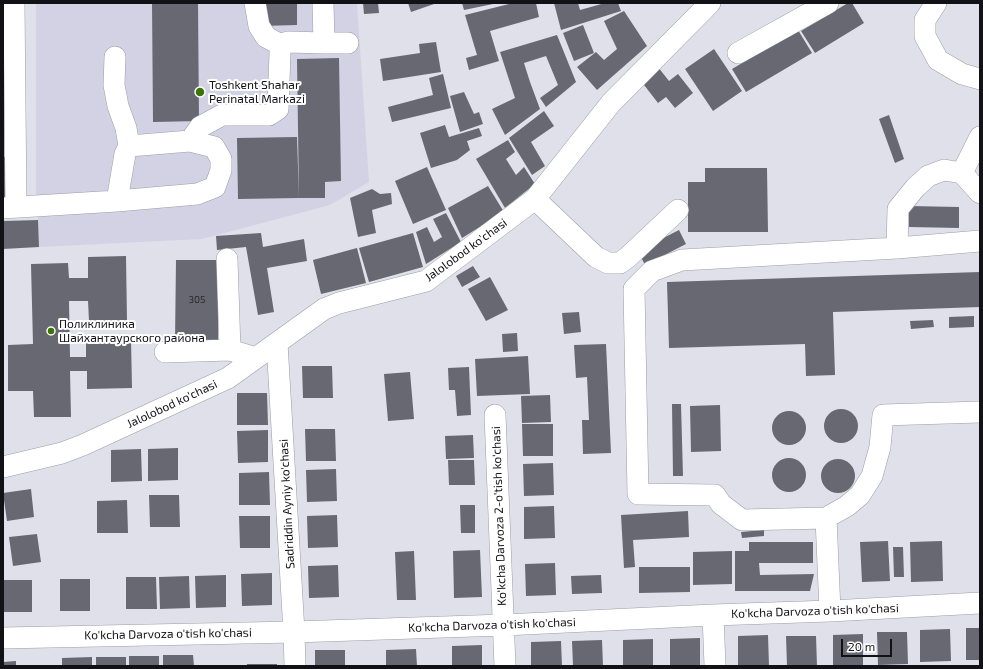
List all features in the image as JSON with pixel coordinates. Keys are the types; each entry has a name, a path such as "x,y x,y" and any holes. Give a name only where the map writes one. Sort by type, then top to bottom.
{"street":[{"path":"14,3 10,208 197,194 215,187 221,170 221,159 214,147 190,140 129,146"},
{"path":"255,3 259,26 266,37 281,45"},
{"path":"323,3 324,44"},
{"name":"Jalolobod ko'chasi","path":"3,467 62,453 83,445 228,378 324,309 339,303 426,281 535,199 611,103 710,3"},
{"path":"738,53 828,3"},
{"path":"936,3 925,20 925,36 938,60 962,74 980,79"},
{"path":"281,45 288,42 324,44 348,43"},
{"path":"190,140 200,127 222,115 269,115 278,110 281,45"},
{"path":"115,56 114,85 118,106 126,128 129,146 125,154 117,201"},
{"path":"962,173 980,137"},
{"path":"897,248 898,208 915,188 928,176 944,170 962,173 980,193"},
{"path":"535,199 596,257 608,263 620,263 628,258 678,210"},
{"path":"980,241 897,248 682,260 652,271 634,289 638,494 715,495 721,504 742,520 826,518 846,506 860,495 872,476 880,447 883,415 980,412"},
{"path":"227,259 230,350"},
{"name":"Sadriddin Ayniy ko'chasi","path":"277,343 295,666"},
{"path":"165,352 230,350 256,358"},
{"name":"Ko'kcha Darvoza 2-o'tish ko'chasi","path":"495,414 505,666"},
{"path":"826,518 830,611"},
{"name":"Ko'kcha Darvoza o'tish ko'chasi","path":"3,638 294,632 504,625 980,604"},
{"path":"713,615 715,666"}],"shaded area":[{"name":"Toshkent Shahar Perinatal Markazi","path":"36,3 357,3 369,182 330,205 202,239 39,247 36,206"}],"building":[{"path":"152,3 198,3 199,121 153,122"},
{"path":"262,3 297,3 297,25 262,26"},
{"path":"363,3 378,3 379,13 364,14"},
{"path":"408,3 437,3 411,12"},
{"path":"462,3 493,3 493,4 464,10"},
{"path":"513,3 536,3 539,17 490,31 499,61 469,70 466,58 477,55 465,15"},
{"path":"554,3 578,3 580,10 605,3 618,3 621,11 561,30"},
{"path":"848,3 852,3 864,23 815,53 801,31"},
{"path":"624,11 647,46 597,90 577,67 596,52 604,60 617,49 604,21"},
{"path":"583,25 594,53 574,61 563,33"},
{"path":"798,30 812,53 746,92 732,69"},
{"path":"557,35 576,82 546,107 540,98 558,85 546,56 524,63 540,109 505,135 492,109 515,98 500,52"},
{"path":"436,42 441,72 383,81 380,59 420,53 419,44"},
{"path":"714,49 742,91 713,111 685,69"},
{"path":"339,58 341,181 325,182 325,198 299,198 297,59"},
{"path":"658,67 669,81 678,74 693,93 675,108 666,97 658,103 641,81"},
{"path":"443,74 451,108 392,122 388,107 433,95 429,78"},
{"path":"464,92 474,114 479,112 483,124 460,132 450,96"},
{"path":"544,111 554,126 531,142 545,166 532,175 509,138"},
{"path":"889,115 904,159 895,163 879,119"},
{"path":"445,125 449,137 479,128 482,136 467,141 470,150 457,160 431,168 420,133"},
{"path":"297,137 299,198 238,199 237,138"},
{"path":"508,140 515,152 506,159 516,175 524,167 535,184 505,208 476,159"},
{"path":"3,157 10,157 10,198 3,198"},
{"path":"427,167 446,210 413,224 395,181"},
{"path":"705,168 767,168 768,232 688,232 688,182 705,182"},
{"path":"488,186 504,212 462,238 448,208"},
{"path":"372,189 380,194 391,193 392,204 372,210 376,233 358,237 350,198"},
{"path":"909,206 959,207 959,228 909,227"},
{"path":"446,213 461,242 426,264 416,232 427,227 434,242 442,237 433,219"},
{"path":"38,220 39,247 3,249 3,221"},
{"path":"679,230 686,244 645,265 638,251"},
{"path":"261,233 263,247 304,239 307,261 267,268 274,312 258,315 246,247 217,250 216,236"},
{"path":"413,233 423,267 369,282 359,248"},
{"path":"357,248 366,283 321,294 313,260"},
{"name":"Поликлиника Шайхантаурского района","path":"126,256 127,321 89,321 88,301 69,301 70,357 86,357 86,341 131,340 132,388 87,389 87,371 70,371 71,417 34,417 33,391 8,391 8,345 33,344 31,264 68,263 69,278 88,278 88,257"},
{"path":"176,260 218,260 218,341 175,341"},
{"path":"473,266 480,277 462,287 456,276"},
{"path":"980,272 980,307 833,312 835,375 806,376 805,344 669,348 667,282"},
{"path":"490,277 508,310 486,321 468,289"},
{"path":"579,312 581,332 564,334 562,313"},
{"path":"974,316 974,327 949,328 949,317"},
{"path":"933,320 934,327 911,329 910,321"},
{"path":"517,333 518,351 503,352 502,334"},
{"path":"606,344 611,453 583,454 582,420 589,420 587,377 576,378 574,345"},
{"path":"528,356 530,394 477,396 475,359"},
{"path":"302,366 332,366 333,398 303,398"},
{"path":"469,367 471,415 457,416 455,390 449,390 448,368"},
{"path":"410,372 414,419 388,421 384,374"},
{"path":"237,393 267,393 268,425 237,425"},
{"path":"550,395 551,422 522,423 521,396"},
{"path":"672,404 681,404 683,476 673,476"},
{"path":"720,405 721,451 691,452 690,406"},
{"path":"844,409 853,414 857,419 857,433 853,438 848,442 838,443 834,442 825,433 824,423 825,419 834,410"},
{"path":"792,411 801,416 805,421 805,435 801,440 796,444 786,445 782,444 773,435 772,425 773,421 782,412"},
{"path":"522,424 553,424 553,456 523,456"},
{"path":"305,429 335,429 336,461 306,461"},
{"path":"268,430 268,462 238,463 237,431"},
{"path":"473,435 474,458 446,459 445,436"},
{"path":"178,448 178,480 148,481 148,449"},
{"path":"141,449 142,481 111,482 111,450"},
{"path":"792,458 801,463 805,468 805,482 801,487 796,491 786,492 782,491 773,482 772,472 773,468 782,459"},
{"path":"841,459 850,464 854,469 854,483 850,488 845,492 835,493 831,492 822,483 821,473 822,469 831,460"},
{"path":"448,460 474,460 475,485 449,485"},
{"path":"553,463 554,495 524,496 523,464"},
{"path":"336,469 337,501 307,502 306,470"},
{"path":"269,472 270,505 239,505 239,473"},
{"path":"31,489 34,517 7,521 3,493"},
{"path":"149,495 179,495 180,527 150,527"},
{"path":"127,500 128,533 97,533 97,501"},
{"path":"460,505 475,505 475,533 461,533"},
{"path":"554,506 555,538 524,539 524,507"},
{"path":"688,511 689,537 633,540 635,567 624,568 621,515"},
{"path":"337,515 338,547 308,548 307,516"},
{"path":"239,516 270,516 270,548 240,548"},
{"path":"764,530 764,536 742,538 741,532"},
{"path":"37,534 41,562 13,566 9,537"},
{"path":"888,541 890,581 862,582 860,542"},
{"path":"942,541 943,581 911,582 910,542"},
{"path":"749,542 813,542 813,563 759,563 760,575 814,574 810,591 735,591 735,551 749,551"},
{"path":"893,547 903,547 904,577 894,577"},
{"path":"480,550 482,597 454,598 453,551"},
{"path":"414,551 416,600 397,600 395,552"},
{"path":"732,551 732,584 693,585 693,552"},
{"path":"555,563 556,595 526,596 525,564"},
{"path":"338,565 339,597 309,598 308,566"},
{"path":"639,567 690,567 690,592 639,593"},
{"path":"272,573 272,605 242,606 241,574"},
{"path":"226,575 226,607 196,608 195,576"},
{"path":"601,575 602,593 572,594 571,576"},
{"path":"189,576 190,608 160,609 159,577"},
{"path":"126,577 156,577 157,609 126,609"},
{"path":"60,579 90,579 90,611 60,611"},
{"path":"3,580 32,580 32,612 3,612"},
{"path":"966,628 980,628 980,660 966,660"},
{"path":"950,629 951,661 920,662 920,630"},
{"path":"877,632 907,632 908,664 878,665"},
{"path":"863,634 863,666 833,666 833,635"},
{"path":"768,635 769,666 738,666 738,636"},
{"path":"786,636 816,636 817,666 787,666"},
{"path":"700,638 700,666 670,666 670,639"},
{"path":"653,639 653,666 623,666 623,640"},
{"path":"602,640 603,666 573,666 572,641"},
{"path":"561,641 562,666 531,666 531,642"},
{"path":"482,645 482,666 452,666 452,646"},
{"path":"416,649 417,666 386,666 386,650"},
{"path":"315,650 345,650 345,666 315,666"},
{"path":"163,655 193,655 194,666 163,666"},
{"path":"129,656 159,656 159,666 129,666"},
{"path":"92,657 92,666 62,666 62,658"},
{"path":"96,657 126,657 126,666 96,666"},
{"path":"16,661 16,666 3,666 3,662"},
{"path":"247,664 277,664 277,666 247,666"}],"place":[{"name":"Toshkent Shahar Perinatal Markazi","path":"200,92"},
{"name":"Поликлиника Шайхантаурского района","path":"51,331"}]}
